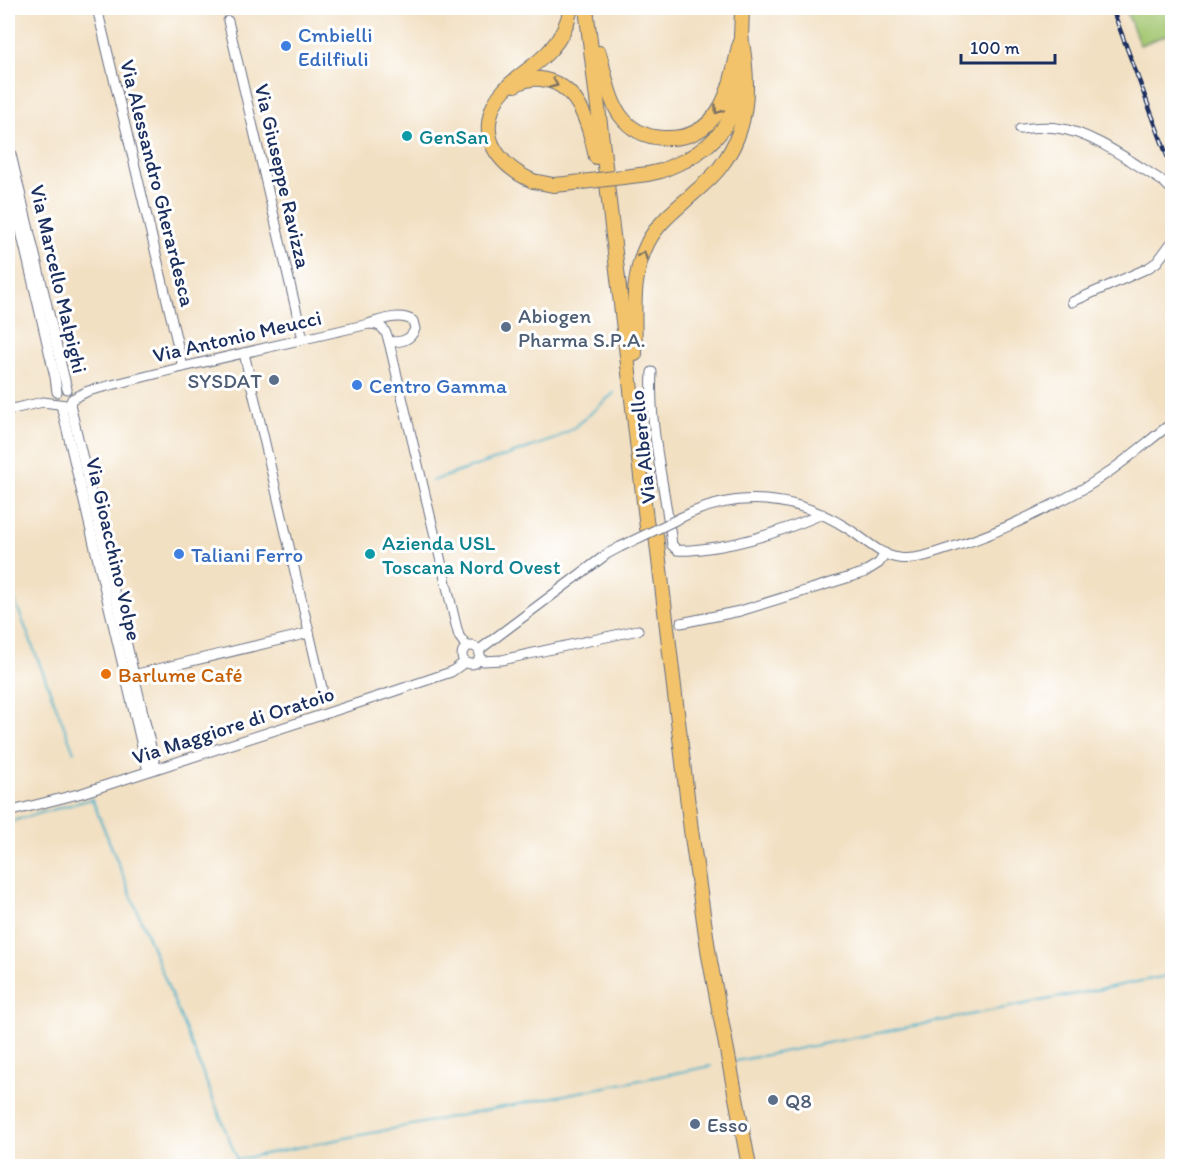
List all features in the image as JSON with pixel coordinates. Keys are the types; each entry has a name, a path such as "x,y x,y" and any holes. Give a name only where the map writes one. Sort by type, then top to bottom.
{"highway":[{"path":"571,8 564,29 552,49 500,95 490,114 491,141 504,162 515,172 533,181 549,184 566,184 661,171 698,153 717,138 733,112 738,88 742,8"},
{"path":"586,8 607,179 635,354 684,838 708,994 740,1167"},
{"path":"594,8 600,53 609,203 691,830 710,956 748,1167"},
{"path":"600,53 614,105 624,121 648,136 681,137 704,126 723,104 730,85 741,35"},
{"path":"635,354 635,288 639,266 648,242 665,219 716,173 731,150 741,127 745,108 746,83 745,56 741,35"},
{"path":"500,95 523,81 537,78 554,82 569,92 579,106 607,179"}],"street":[{"name":"Via Alessandro Gherardesca","path":"97,8 183,367"},
{"name":"Via Giuseppe Ravizza","path":"228,21 303,339"},
{"path":"1020,129 1057,128 1089,137 1164,182 1173,190"},
{"name":"Via Marcello Malpighi","path":"8,142 64,397"},
{"name":"Via Marcello Malpighi","path":"8,176 55,377 64,397"},
{"path":"1072,302 1148,268 1157,262 1173,242"},
{"name":"Via Antonio Meucci","path":"8,410 400,316"},
{"path":"400,316 411,319 415,327 414,332 406,340 388,339 400,316"},
{"path":"369,324 381,326 386,330 456,625 459,636 466,646 461,654 465,662"},
{"path":"244,353 322,688"},
{"name":"Via Alberello","path":"652,372 652,403 668,518"},
{"name":"Via Gioacchino Volpe","path":"64,397 133,675 152,770"},
{"name":"Via Gioacchino Volpe","path":"64,397 152,770"},
{"name":"Via Maggiore di Oratoio","path":"8,812 82,793 451,672 465,662 471,664 491,642 607,554 702,508 717,503 750,500 785,502 822,514 885,553 898,558 918,558 991,534 1092,484 1173,423"},
{"name":"Via Alberello","path":"670,529 672,545 677,550 704,549 744,542 822,514"},
{"path":"681,623 749,608 863,573 879,563 885,553"},
{"name":"Via Maggiore di Oratoio","path":"466,646 475,646 483,661 502,660 638,630"},
{"path":"133,675 309,633"},
{"path":"491,642 494,653 502,660"}],"green space":[{"path":"1125,8 1172,8 1172,33 1140,45"}],"waterway":[{"path":"432,481 555,439 576,426 614,393"},
{"path":"8,583 74,752"},
{"path":"8,822 92,799 237,1159"},
{"path":"736,1061 1172,975"},
{"path":"235,1160 711,1066"},
{"path":"226,1166 232,1161"}],"railway":[{"path":"1112,8 1172,169"}],"place":[{"name":"Cmbielli Edilfiuli","path":"286,46"},
{"name":"GenSan","path":"407,136"},
{"name":"Abiogen Pharma S.P.A.","path":"506,327"},
{"name":"SYSDAT","path":"274,380"},
{"name":"Centro Gamma","path":"357,385"},
{"name":"Taliani Ferro","path":"179,554"},
{"name":"Azienda USL Toscana Nord Ovest","path":"370,554"},
{"name":"Barlume Café","path":"106,674"},
{"name":"Q8","path":"773,1100"},
{"name":"Esso","path":"695,1124"}]}
